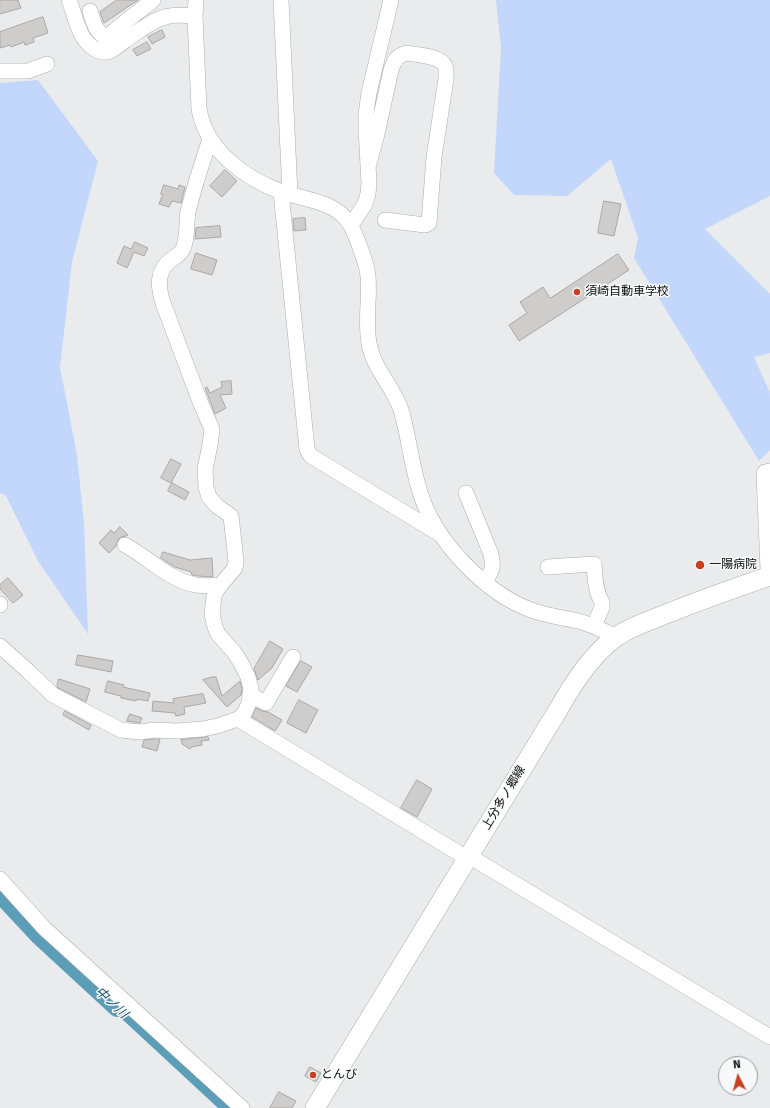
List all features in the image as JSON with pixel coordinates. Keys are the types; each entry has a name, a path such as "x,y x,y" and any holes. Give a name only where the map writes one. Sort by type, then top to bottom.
{"main road":[{"name":"上分多ノ郷線","path":"315,1108 581,673 598,653 616,637 629,629 681,608 770,576"}],"street":[{"path":"69,0 83,37 90,46 102,52 115,30 153,0"},
{"path":"196,0 195,16 199,109 203,125 218,150 229,160 257,180 286,193 330,206 338,210 350,225 359,246 368,275 368,334 370,350 376,365 400,406 420,494 429,516 441,535 473,572 505,596 532,610 594,626 616,637"},
{"path":"281,0 286,193 307,449 312,456 441,535"},
{"path":"350,225 365,204 368,194 366,114 369,93 391,0"},
{"path":"90,11 95,28 107,45 115,48 158,20 175,14 195,16"},
{"path":"368,167 391,70 397,58 402,54 407,54 437,59 442,62 447,71 434,157 429,223 425,225 385,220"},
{"path":"0,71 28,71 47,64"},
{"path":"0,646 28,670 53,695 121,730 140,732 155,730 176,732 203,729 217,726 238,718 244,714 249,704 251,689 248,677 234,652 218,634 212,614 214,596 236,565 231,516 217,506 209,497 206,487 205,474 212,429 201,404 159,291 159,283 162,272 171,260 180,254 184,245 188,212 210,138"},
{"path":"770,471 765,472 764,474 768,569 770,576"},
{"path":"466,493 493,562 492,570 485,582"},
{"path":"125,545 147,558 171,576 205,586 221,585"},
{"path":"548,567 594,564 597,588 602,602 602,607 594,626"},
{"path":"250,695 266,703 293,657"},
{"path":"238,718 460,854 469,856 770,1037"},
{"path":"0,879 44,928 242,1108"}],"shaded area":[{"path":"496,0 770,0 770,196 705,229 770,294 770,353 754,357 770,393 770,450 759,461 634,258 638,238 611,159 567,196 514,195 494,173 501,48"},
{"path":"38,80 98,161 72,262 60,367 77,455 84,523 88,634 38,561 6,496 0,493 0,83"}],"water":[{"path":"102,987 233,1108 218,1108 95,994"}],"building":[{"path":"0,0 18,0 21,8 0,14"},
{"path":"117,0 138,0 104,23 100,12"},
{"path":"43,17 48,33 33,38 34,42 25,45 24,42 11,47 10,45 0,48 0,32"},
{"path":"162,30 165,37 152,44 148,37"},
{"path":"147,42 151,49 137,56 133,50"},
{"path":"225,170 237,181 222,197 210,186"},
{"path":"164,185 178,189 179,185 185,187 181,203 172,201 169,207 159,204 163,194 161,194"},
{"path":"604,201 621,204 614,236 598,233"},
{"path":"305,218 306,230 294,231 293,219"},
{"path":"220,226 221,237 195,239 196,228"},
{"path":"135,242 148,248 144,256 134,252 127,268 117,263 124,246 131,249"},
{"path":"196,253 217,260 212,275 191,269"},
{"name":"須崎自動車学校","path":"618,254 629,270 519,341 509,325 527,313 520,302 543,287 550,298"},
{"path":"231,381 232,394 220,395 226,408 215,414 205,388 207,387 210,393 222,387 221,382"},
{"path":"171,459 181,464 171,483 161,478"},
{"path":"172,483 189,492 185,500 168,491"},
{"path":"120,527 128,535 121,537 116,546 109,553 99,543 111,530 114,533"},
{"path":"163,552 190,560 212,558 213,577 192,575 191,572 175,567 161,558"},
{"path":"8,578 23,595 13,603 0,589 0,585"},
{"path":"270,641 283,649 272,668 258,680 254,669"},
{"path":"78,655 113,661 111,672 76,665"},
{"path":"301,661 312,667 297,692 286,686"},
{"path":"216,677 222,696 240,681 242,689 241,695 227,707 203,680"},
{"path":"59,679 90,689 86,702 58,688 57,686"},
{"path":"108,681 124,685 123,687 150,693 148,701 137,699 136,701 121,698 121,696 105,692"},
{"path":"203,694 206,703 184,707 185,714 176,716 175,713 152,711 153,701 174,703 173,699"},
{"path":"299,700 318,710 306,733 287,723"},
{"path":"256,708 268,712 282,720 275,731 252,717"},
{"path":"65,711 91,725 89,730 63,715"},
{"path":"130,714 142,718 140,723 127,721"},
{"path":"208,737 209,740 201,741 202,745 191,747 190,749 182,744 181,740"},
{"path":"160,739 157,751 142,747 144,740"},
{"path":"417,780 432,789 417,817 401,808"},
{"name":"とんび","path":"310,1067 321,1073 316,1082 305,1076"},
{"path":"279,1092 296,1101 292,1108 270,1108"}],"waterway":[{"name":"中ノ川","path":"0,894 39,936 117,1008"}],"place":[{"name":"須崎自動車学校","path":"577,292"},
{"name":"一陽病院","path":"700,565"},
{"name":"とんび","path":"313,1075"}]}
